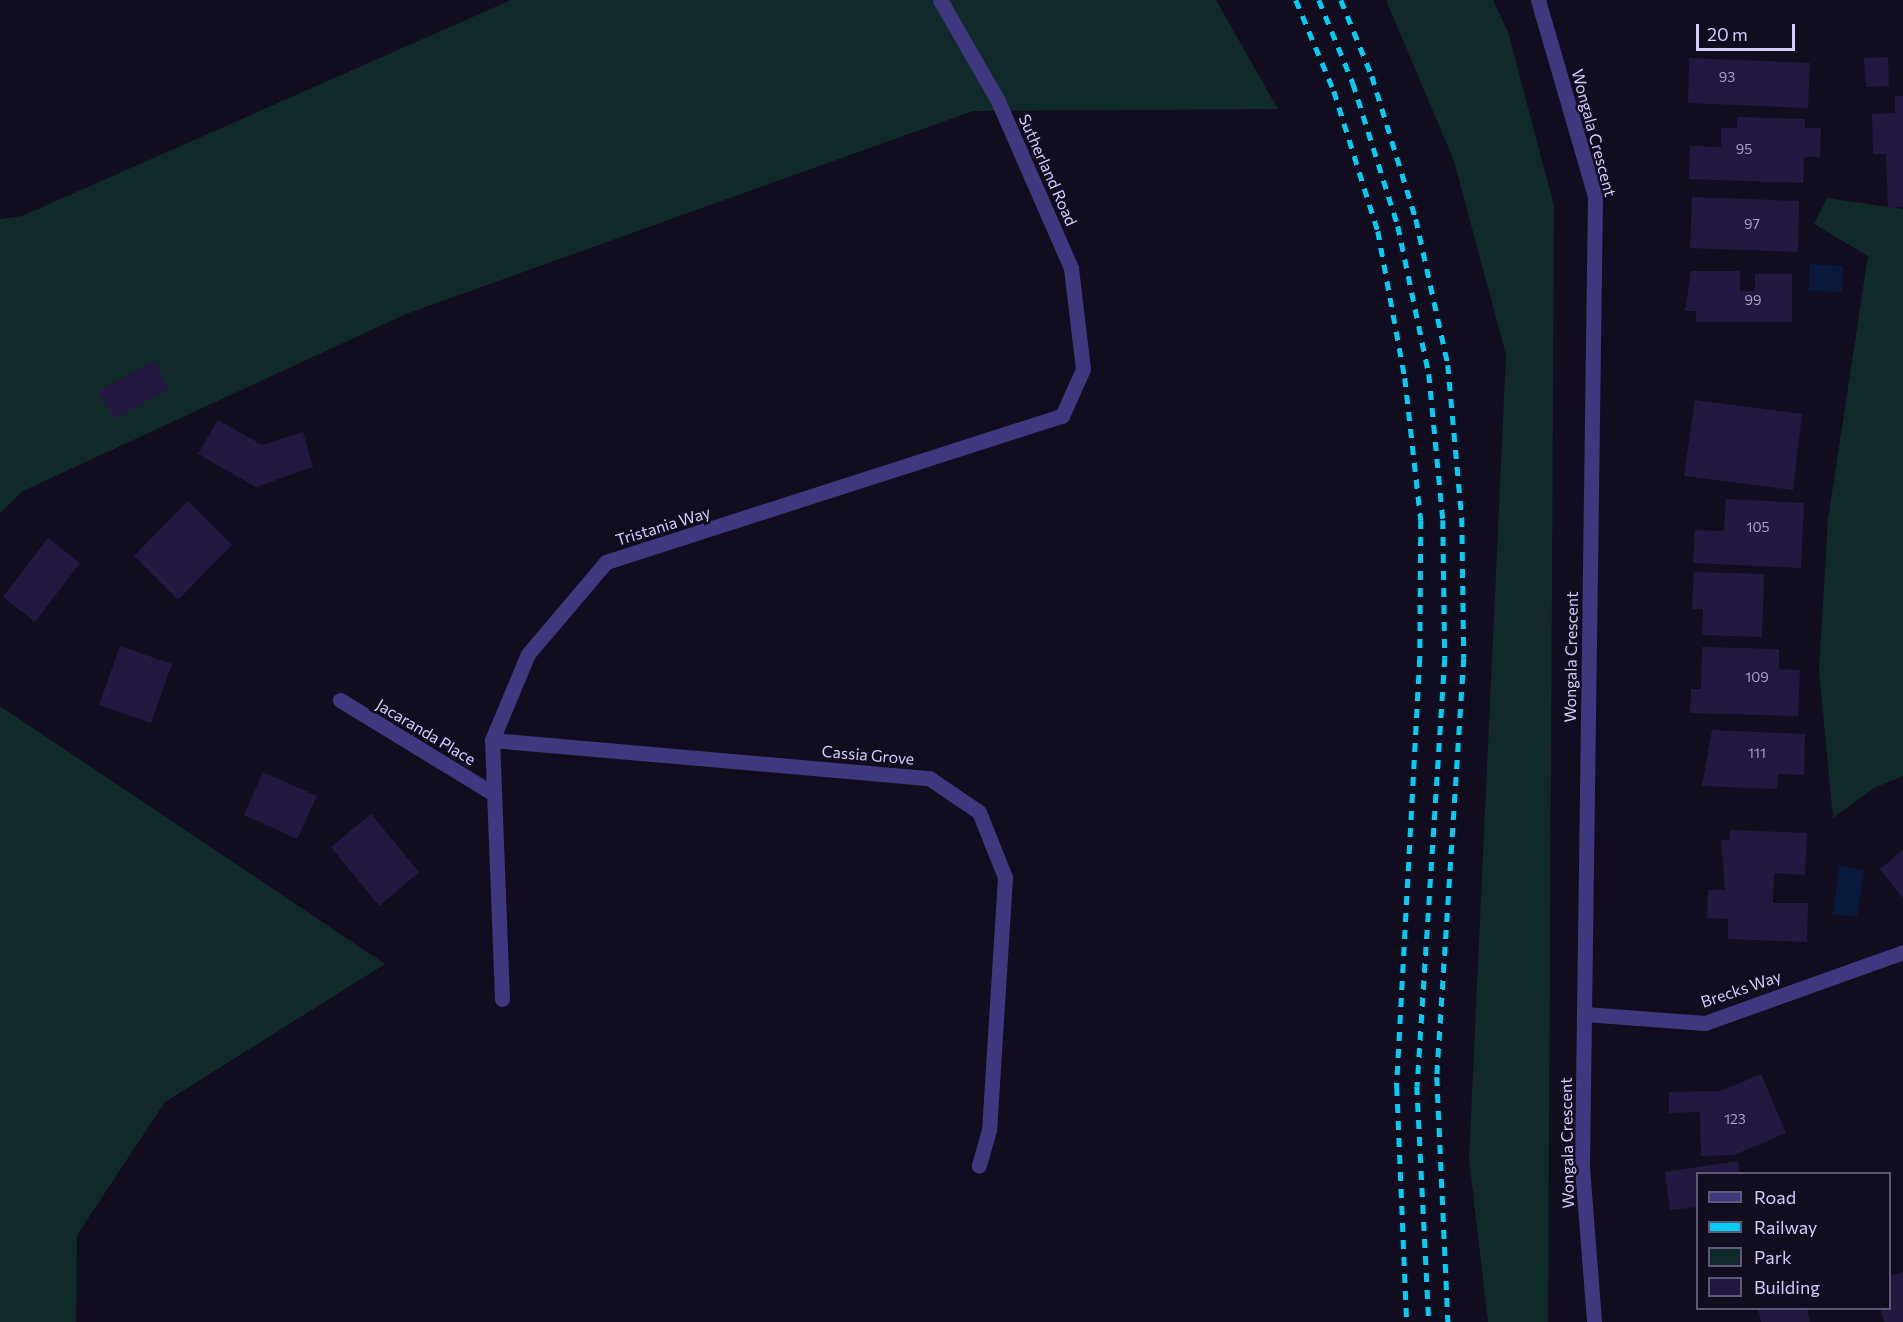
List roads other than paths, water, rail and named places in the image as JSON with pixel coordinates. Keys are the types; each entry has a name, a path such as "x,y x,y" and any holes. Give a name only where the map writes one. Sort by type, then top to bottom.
{"street":[{"name":"Sutherland Road","path":"940,0 997,99 1071,268 1083,369"},
{"name":"Wongala Crescent","path":"1538,0 1595,196 1582,1168 1594,1322"},
{"name":"Tristania Way","path":"502,999 492,740 528,654 606,562 1062,416 1083,369"},
{"name":"Jacaranda Place","path":"340,700 494,794"},
{"name":"Cassia Grove","path":"492,740 928,778 979,812 1005,877 989,1130 980,1166"},
{"name":"Brecks Way","path":"1585,1014 1705,1023 1903,952"}],"water":[{"path":"1810,264 1843,266 1842,292 1809,291"},
{"path":"1839,865 1864,871 1857,916 1833,915"}],"railway":[{"path":"1296,0 1334,91 1378,231 1405,378 1421,520 1420,658 1397,1087 1407,1322"},
{"path":"1319,0 1353,83 1398,226 1429,374 1443,520 1445,658 1417,1086 1429,1322"},
{"path":"1341,0 1372,76 1416,219 1448,365 1462,518 1464,658 1437,1077 1448,1322"}]}
